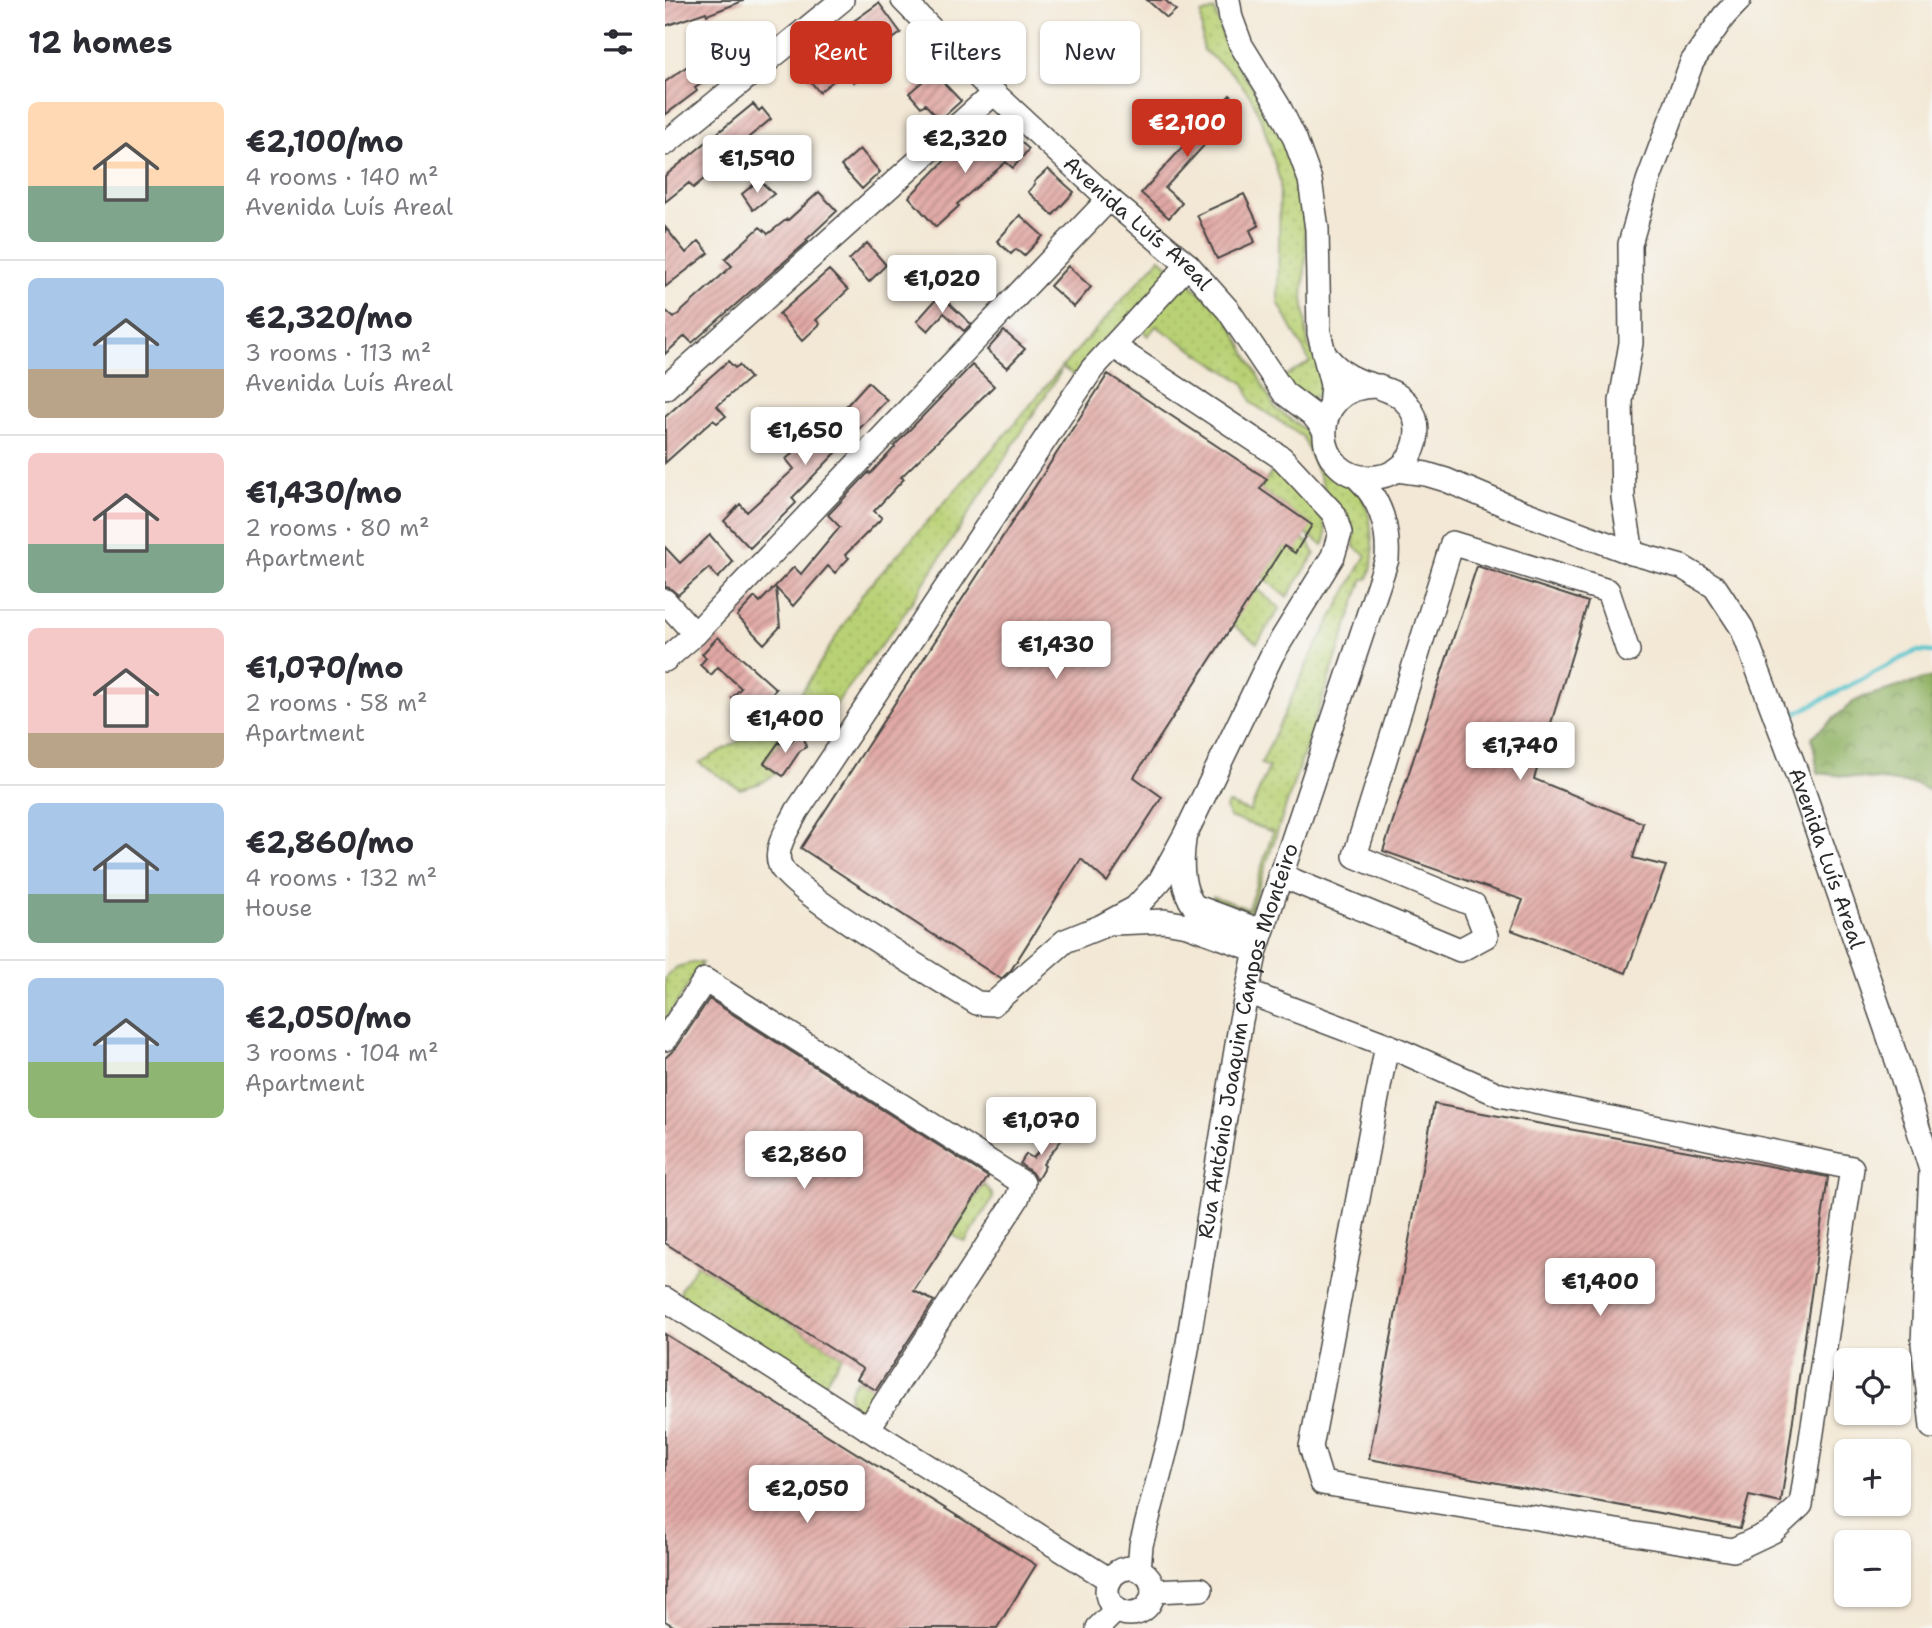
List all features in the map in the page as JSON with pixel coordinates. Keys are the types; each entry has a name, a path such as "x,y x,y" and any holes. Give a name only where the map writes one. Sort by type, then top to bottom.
{"street":[{"path":"665,144 842,0"},
{"name":"Avenida Luís Areal","path":"903,0 994,93 1109,199 1188,265 1228,310 1284,393 1312,414 1327,419"},
{"path":"1228,0 1231,18 1241,45 1278,105 1295,139 1310,180 1317,229 1319,332 1324,353 1332,385 1325,444 1332,459 1343,470 1357,477 1381,477 1395,471 1412,452 1417,429 1413,414 1405,401 1393,391 1348,376 1324,353"},
{"path":"1632,553 1623,498 1621,401 1631,343 1630,244 1648,181 1692,62 1724,16 1739,0"},
{"path":"665,388 994,93"},
{"path":"665,660 695,634 1109,199"},
{"path":"1113,346 1282,458 1334,514 1340,533 1333,556 1272,656 1160,881 1135,908 1107,924 1065,941 993,1004 977,1003 832,910 792,879 780,866 779,848 797,811 1092,369 1113,346 1188,265"},
{"path":"1327,419 1339,397 1364,386 1379,386"},
{"name":"Avenida Luís Areal","path":"1417,429 1430,466 1446,480"},
{"name":"Avenida Luís Areal","path":"1395,471 1426,474 1446,480 1632,553 1682,567 1715,587 1742,628 1796,771 1899,1066 1931,1170 1923,1343 1932,1427"},
{"name":"Rua António Joaquim Campos Monteiro","path":"1383,520 1395,471"},
{"name":"Rua António Joaquim Campos Monteiro","path":"1139,1570 1141,1545 1172,1427 1186,1355 1247,992 1259,941 1384,571 1388,548 1383,520 1375,497 1357,477"},
{"path":"1280,875 1460,950 1486,936 1474,905 1355,856 1452,543 1608,591 1628,651"},
{"path":"665,601 695,634"},
{"path":"1185,835 1182,864 1188,898 1194,906 1259,941"},
{"path":"1107,924 1164,921 1259,941"},
{"path":"665,1039 705,980 1023,1183 1017,1199 867,1429"},
{"path":"1247,992 1387,1045 1500,1095 1852,1168 1801,1505 1773,1531 1733,1550 1322,1483 1311,1447 1387,1045"},
{"path":"665,1298 867,1429 1110,1580"},
{"path":"1128,1568 1139,1570 1148,1576 1153,1591 1147,1607 1137,1613 1126,1614 1116,1610 1109,1601 1107,1590 1110,1580 1117,1572 1128,1568"},
{"path":"1153,1591 1201,1588"},
{"path":"1098,1628 1116,1610"}],"green space":[{"path":"1215,10 1224,40 1243,75 1259,94 1286,145 1295,173 1304,219 1306,255 1303,297 1308,345 1324,371 1320,395 1309,399 1280,379 1310,362 1278,302 1280,181 1263,124 1251,97 1233,74 1203,50 1201,14"},
{"path":"1160,258 1173,270 1077,377 1062,367"},
{"path":"1184,282 1188,282 1226,315 1275,408 1305,430 1321,466 1362,495 1370,519 1372,566 1368,579 1363,579 1250,912 1212,900 1213,896 1248,909 1273,832 1229,817 1226,808 1228,803 1250,812 1269,767 1261,764 1310,658 1366,555 1354,547 1354,530 1326,492 1303,437 1252,403 1244,383 1156,326 1148,336 1144,332 1147,321"},
{"path":"1061,368 898,623 816,730 800,727 779,742 764,763 777,773 761,783 740,789 699,763 789,713 863,593 1006,434"},
{"path":"1276,466 1319,514 1325,525 1323,545 1306,534 1311,525 1260,489"},
{"path":"1303,539 1310,544 1315,554 1287,597 1263,577 1284,546"},
{"path":"1255,588 1280,608 1257,643 1232,624"},
{"path":"1932,677 1932,792 1915,784 1818,773 1812,737 1857,699"},
{"path":"702,963 665,1022 665,978 677,967"},
{"path":"984,1184 993,1198 965,1242 951,1234"},
{"path":"697,1264 842,1356 821,1389 680,1297 681,1289"},
{"path":"857,1379 882,1394 867,1411 852,1408 850,1404 850,1393"}],"building":[{"path":"665,0 743,1 707,15 706,12 665,26"},
{"path":"1147,0 1165,0 1176,10 1167,18"},
{"path":"879,3 901,33 892,39 892,21 854,21"},
{"path":"686,67 686,84 701,84 695,88 697,91 665,115 665,82"},
{"path":"813,84 829,84 819,92"},
{"path":"920,84 945,84 961,101 940,120 925,104 921,107 909,93"},
{"path":"1230,95 1241,105 1165,188 1182,203 1169,218 1141,193"},
{"path":"753,104 759,111 762,108 771,119 693,188 689,183 665,202 665,176"},
{"path":"1006,129 1029,149 1013,168 1006,162 957,204 959,206 936,227 909,197 962,143 974,157 996,131 1000,135"},
{"path":"860,149 880,172 862,189 841,166"},
{"path":"1048,169 1074,192 1053,215 1028,192"},
{"path":"759,180 774,194 753,210 742,194"},
{"path":"819,192 837,211 806,240 808,241 692,343 685,336 665,354 665,310 674,318 732,266 725,259 760,227 768,234"},
{"path":"1244,194 1259,226 1250,230 1255,242 1217,259 1197,215"},
{"path":"1020,215 1043,236 1024,256 1016,249 1011,254 997,241"},
{"path":"665,227 686,253 699,241 709,253 665,287"},
{"path":"867,243 886,265 869,282 849,260"},
{"path":"1068,266 1091,287 1074,307 1050,286"},
{"path":"829,270 848,290 816,320 820,324 802,341 779,314"},
{"path":"940,295 971,324 964,331 944,313 928,331 917,321"},
{"path":"1004,331 1025,349 1007,368 987,350"},
{"path":"728,361 735,368 739,365 750,378 717,406 726,416 717,423 713,420 665,463 665,417"},
{"path":"972,365 994,386 901,477 904,479 874,511 882,518 845,555 849,558 835,573 828,566 793,606 776,588 780,627 764,644 737,616 755,597 760,602 794,567 801,574 840,527 828,515"},
{"path":"1108,374 1267,479 1260,489 1312,525 1295,553 1284,546 1134,777 1162,797 1107,882 1081,859 1011,970 1001,979 801,848"},
{"path":"868,382 887,400 792,498 796,503 750,548 724,521 740,504 747,512 794,469 786,459 804,443 807,446 829,422 825,418 835,410 839,414"},
{"path":"710,535 733,562 718,578 709,568 678,595 665,587 665,547 680,563"},
{"path":"1477,566 1588,602 1534,779 1643,823 1633,858 1666,866 1626,973 1511,930 1523,900 1383,851"},
{"path":"718,637 776,689 752,715 732,698 741,688 718,667 711,675 700,665 706,658 702,654"},
{"path":"795,737 804,738 806,747 800,751 783,776 764,763 779,742 786,747"},
{"path":"709,999 988,1177 914,1291 934,1301 876,1390 857,1379 863,1369 665,1243 665,1058 677,1047"},
{"path":"1434,1104 1828,1177 1781,1503 1749,1496 1740,1528 1369,1459"},
{"path":"1056,1132 1063,1138 1043,1164 1045,1166 1037,1180 1020,1164 1026,1154 1033,1158"},
{"path":"665,1334 1036,1565 997,1628 677,1628 665,1621"}],"waterway":[{"path":"1783,720 1916,651 1932,652"}]}
